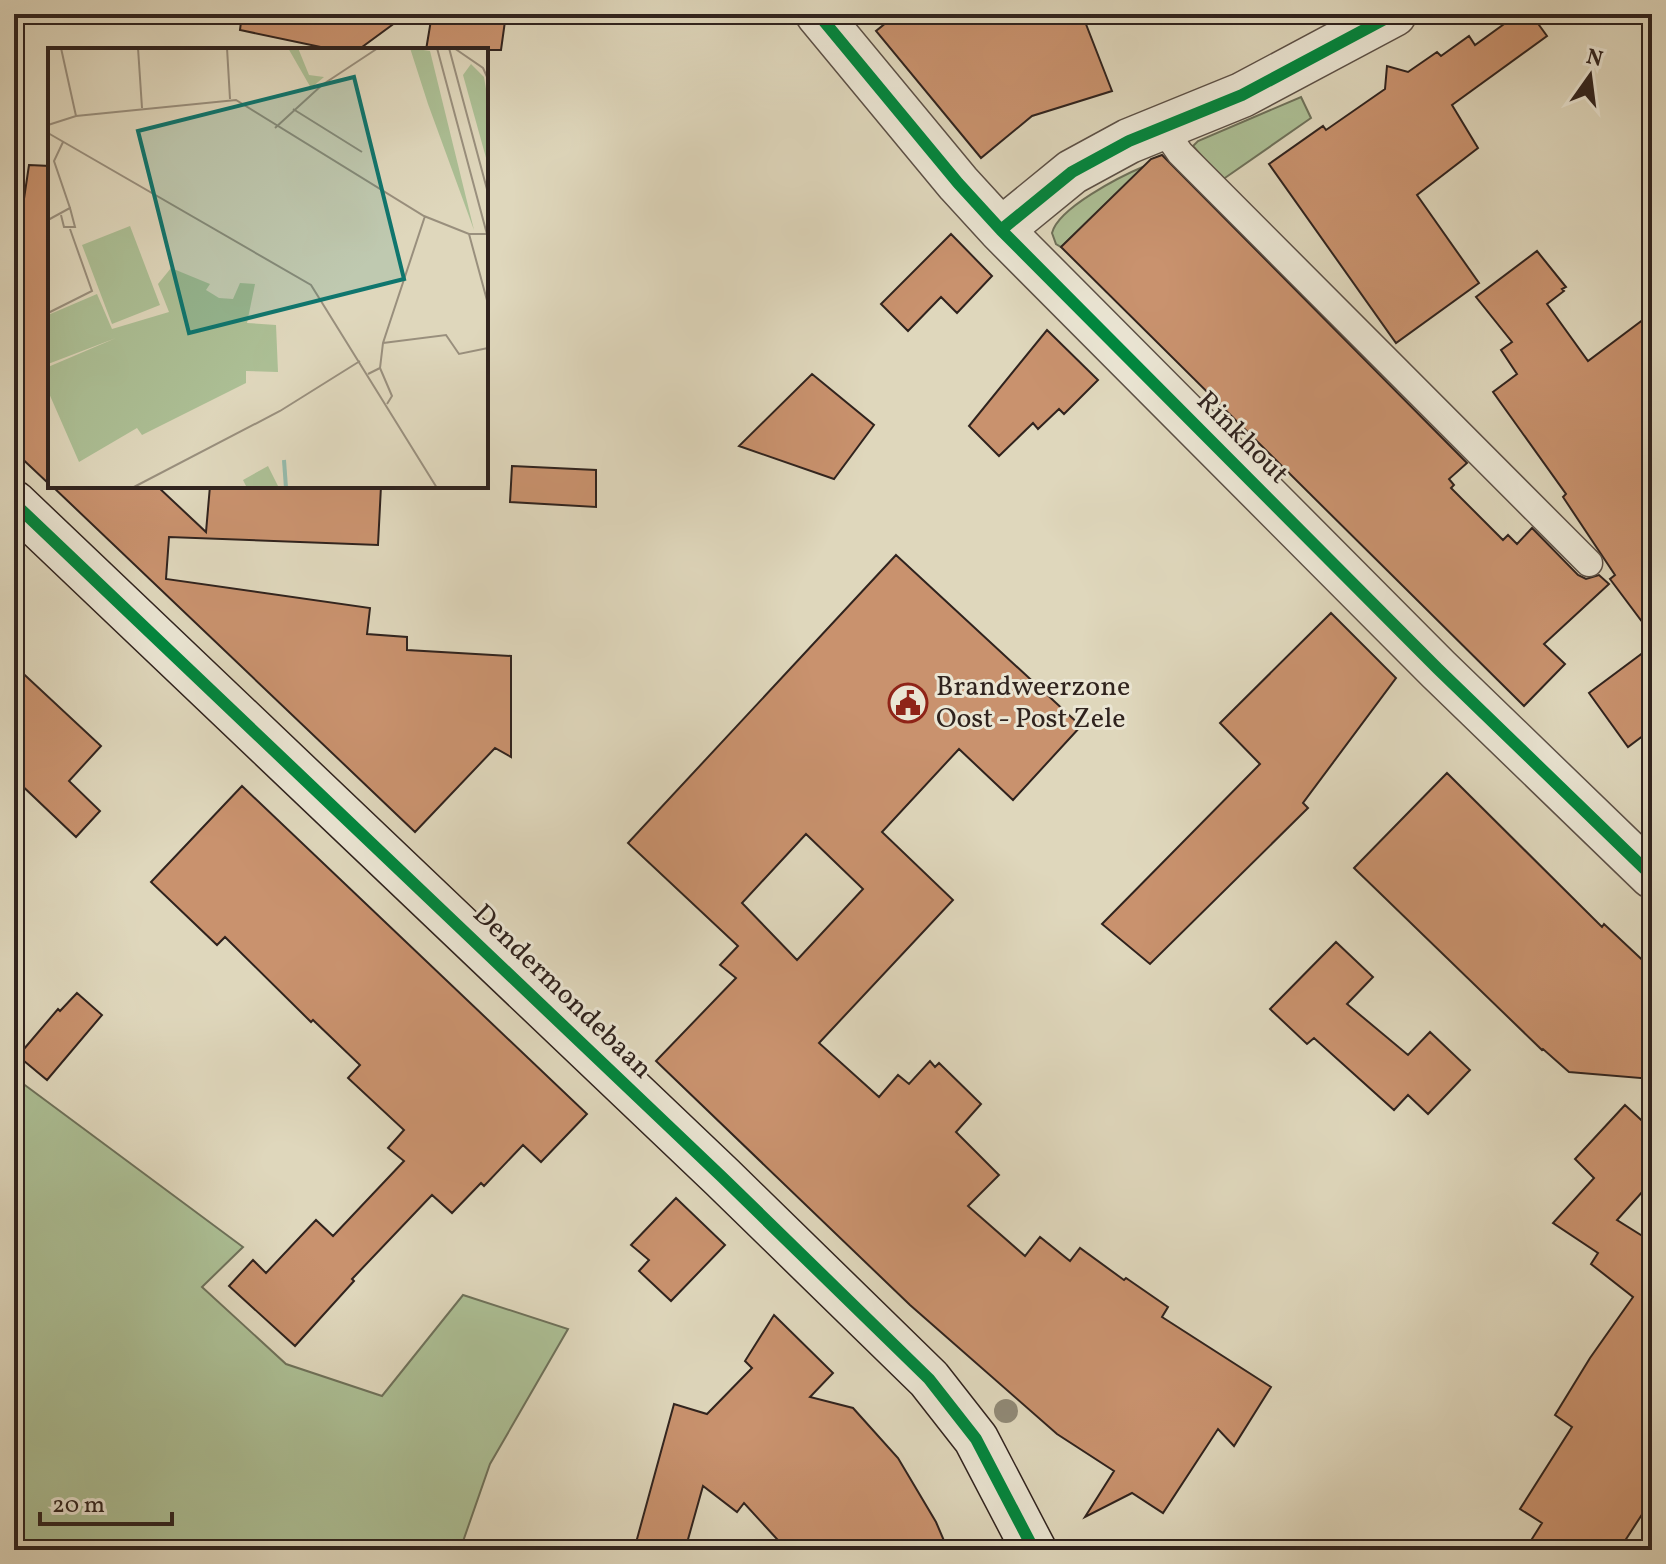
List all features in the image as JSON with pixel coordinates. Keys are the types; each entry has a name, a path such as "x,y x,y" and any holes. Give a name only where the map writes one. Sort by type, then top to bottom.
{"street":[{"name":"Rinkhout","path":"818,14 958,183 1001,230 1460,691 1652,876"},
{"path":"1001,230 1072,172 1129,141 1242,95 1394,14"},
{"name":"Dendermondebaan","path":"14,503 722,1177 929,1379 976,1439 1034,1550"}],"lane":[{"path":"1162,127 1180,153 1589,563"}],"green space":[{"path":"1301,97 1311,118 1222,180 1193,146 1198,141"},
{"path":"1145,166 1061,247 1056,244 1052,233 1066,213 1092,194"},
{"path":"14,1077 243,1247 202,1287 286,1364 382,1396 463,1295 568,1329 490,1464 460,1550 14,1550"}],"building":[{"path":"242,14 407,14 361,48 326,48 240,30"},
{"path":"432,14 506,14 501,50 426,48"},
{"path":"897,14 1082,14 1112,91 1032,116 981,158 876,31"},
{"path":"1518,14 1531,14 1547,36 1452,105 1478,148 1417,195 1479,283 1396,343 1269,164 1323,126 1326,130 1385,89 1387,66 1408,72 1437,52 1441,56 1469,36 1475,45"},
{"path":"1162,155 1467,463 1449,479 1454,485 1451,488 1503,540 1508,535 1517,544 1532,528 1578,575 1586,579 1599,575 1609,584 1544,644 1565,664 1524,706 1061,247 1151,159"},
{"path":"29,165 48,166 48,483 14,451 14,266"},
{"path":"951,234 992,276 957,313 941,297 908,331 881,304"},
{"path":"1537,251 1566,287 1547,304 1588,361 1652,313 1652,635 1610,579 1615,575 1563,497 1566,494 1493,392 1517,374 1501,350 1512,342 1476,297"},
{"path":"1047,330 1098,380 1064,414 1059,409 1038,429 1033,423 999,456 969,426"},
{"path":"812,374 874,425 834,479 739,446"},
{"path":"512,466 596,470 596,507 510,502"},
{"path":"54,488 159,488 206,532 210,488 381,488 378,545 169,537 166,579 370,608 367,634 407,637 407,650 511,656 511,757 495,748 415,832"},
{"path":"896,555 1081,726 1013,800 959,749 882,832 953,900 819,1043 879,1097 898,1075 909,1084 930,1061 935,1067 939,1063 981,1104 956,1132 999,1175 968,1206 1025,1256 1040,1237 1070,1261 1080,1248 1168,1307 1162,1317 1271,1387 1234,1446 1218,1429 1163,1513 1132,1493 1085,1517 1114,1471 1057,1434 910,1305 656,1061 736,978 720,965 738,946 628,843","holes":["806,834 863,889 797,960 742,903"]},
{"path":"1331,613 1396,678 1303,803 1308,808 1150,964 1102,924 1260,764 1220,723"},
{"path":"1652,646 1652,729 1628,747 1589,693"},
{"path":"14,665 101,746 69,781 100,811 76,837 14,778"},
{"path":"1447,773 1602,927 1604,924 1652,969 1652,1079 1569,1072 1542,1050 1354,868"},
{"path":"242,786 587,1114 541,1162 523,1145 484,1186 481,1183 452,1213 432,1195 352,1279 354,1281 295,1346 229,1286 253,1260 266,1273 316,1220 333,1236 404,1161 388,1148 404,1130 348,1078 360,1065 313,1020 311,1022 225,937 217,945 151,882"},
{"path":"1336,942 1373,977 1347,1004 1408,1055 1430,1032 1470,1070 1428,1114 1408,1095 1394,1110 1314,1038 1307,1044 1270,1009"},
{"path":"77,993 102,1015 47,1080 18,1056 58,1009 60,1011"},
{"path":"1625,1105 1652,1130 1652,1181 1617,1220 1652,1242 1652,1499 1619,1550 1525,1550 1542,1523 1520,1509 1572,1427 1555,1415 1633,1297 1591,1264 1598,1253 1553,1223 1594,1178 1575,1159"},
{"path":"676,1198 725,1245 671,1301 639,1271 649,1260 631,1245"},
{"path":"774,1315 833,1373 810,1397 853,1408 898,1458 936,1522 948,1550 787,1550 744,1503 737,1512 703,1486 685,1550 634,1550 674,1404 707,1414 752,1368 745,1361"}],"cycle path":[{"path":"818,14 958,183 1001,230 1438,669 1652,876"},
{"path":"1001,230 1072,172 1129,141 1242,95 1394,14"},
{"path":"14,503 722,1177 929,1379 976,1439 1034,1550"}],"place":[{"name":"Brandweerzone Oost - Post Zele","path":"908,703"}]}
